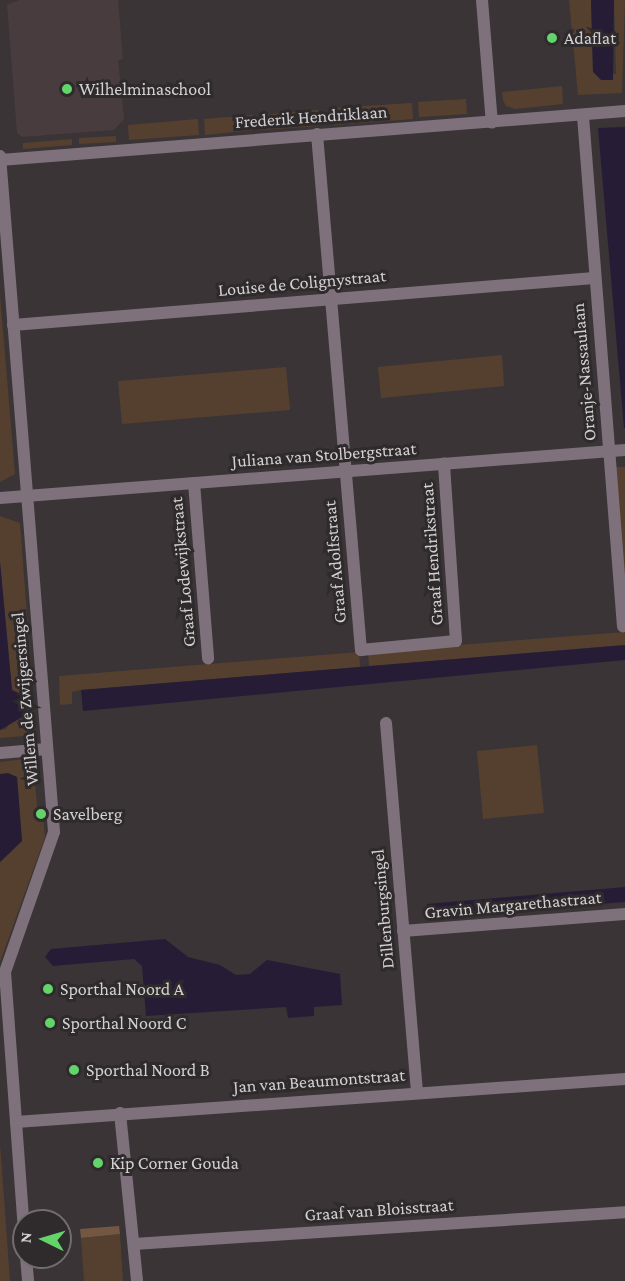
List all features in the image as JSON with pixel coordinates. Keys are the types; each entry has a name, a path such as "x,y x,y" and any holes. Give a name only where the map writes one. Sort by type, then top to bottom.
{"street":[{"path":"482,0 492,123"},
{"name":"Frederik Hendriklaan","path":"0,158 492,123 625,111"},
{"name":"Oranje-Nassaulaan","path":"583,116 623,626"},
{"name":"Graaf Adolfstraat","path":"317,134 361,650"},
{"name":"Willem de Zwijgersingel","path":"0,158 54,832 5,972 22,1209"},
{"name":"Louise de Colignystraat","path":"13,325 594,278"},
{"name":"Juliana van Stolbergstraat","path":"0,498 625,450"},
{"name":"Graaf Hendrikstraat","path":"361,650 456,641 444,464"},
{"name":"Graaf Lodewijkstraat","path":"194,483 208,658"},
{"name":"Dillenburgsingel","path":"386,723 417,1092"},
{"path":"0,753 47,749"},
{"name":"Gravin Margarethastraat","path":"403,931 625,914"},
{"name":"Jan van Beaumontstraat","path":"16,1122 625,1079"},
{"path":"120,1113 137,1281"},
{"name":"Graaf van Bloisstraat","path":"134,1244 625,1212"}],"shaded area":[{"name":"Wilhelminaschool","path":"19,0 118,0 123,59 118,60 124,119 114,130 22,137 17,133 7,5"},
{"path":"569,0 591,0 593,71 616,74 614,0 625,0 622,93 578,95"},
{"path":"591,0 614,0 613,80 601,80 593,72"},
{"path":"562,86 563,104 515,109 506,106 503,100 502,92"},
{"path":"466,99 467,114 419,117 418,102"},
{"path":"412,103 413,119 334,125 333,108"},
{"path":"318,110 319,126 260,130 259,115"},
{"path":"253,115 254,130 205,135 204,119"},
{"path":"198,119 199,135 129,140 128,125"},
{"path":"625,127 625,428 624,428 598,128"},
{"path":"116,136 116,142 79,144 79,138"},
{"path":"72,139 72,145 23,149 23,143"},
{"path":"0,296 15,474 0,482"},
{"path":"502,355 504,386 381,398 378,367"},
{"path":"286,367 290,410 122,424 118,381"},
{"path":"614,467 625,467 625,597"},
{"path":"0,516 20,523 36,735 0,738 0,730 6,729 25,696 12,690 0,562"},
{"path":"0,562 12,690 25,696 26,715 0,730"},
{"path":"625,632 625,645 369,666 368,652"},
{"path":"625,645 625,660 83,711 81,690"},
{"path":"359,652 360,667 81,690 72,692 72,704 60,705 59,676"},
{"path":"537,745 544,813 483,819 477,751"},
{"path":"26,759 33,761 38,815 43,816 45,837 0,962 0,862 22,841 17,777 0,774 0,762"},
{"path":"8,773 17,777 22,841 0,862 0,774"},
{"path":"625,887 625,902 428,918 427,904"},
{"path":"165,939 188,957 220,965 236,975 250,974 267,960 340,974 342,1005 314,1007 314,1016 288,1018 286,1007 146,1016 142,966 134,959 53,966 45,957 51,949"},
{"path":"0,1144 10,1281 0,1281"},
{"path":"119,1226 120,1234 81,1238 80,1229"},
{"path":"120,1234 123,1281 84,1281 81,1238"}],"place":[{"name":"Adaflat","path":"552,38"},
{"name":"Wilhelminaschool","path":"67,89"},
{"name":"Savelberg","path":"41,814"},
{"name":"Sporthal Noord A","path":"48,989"},
{"name":"Sporthal Noord C","path":"50,1023"},
{"name":"Sporthal Noord B","path":"74,1070"},
{"name":"Kip Corner Gouda","path":"98,1163"}]}
